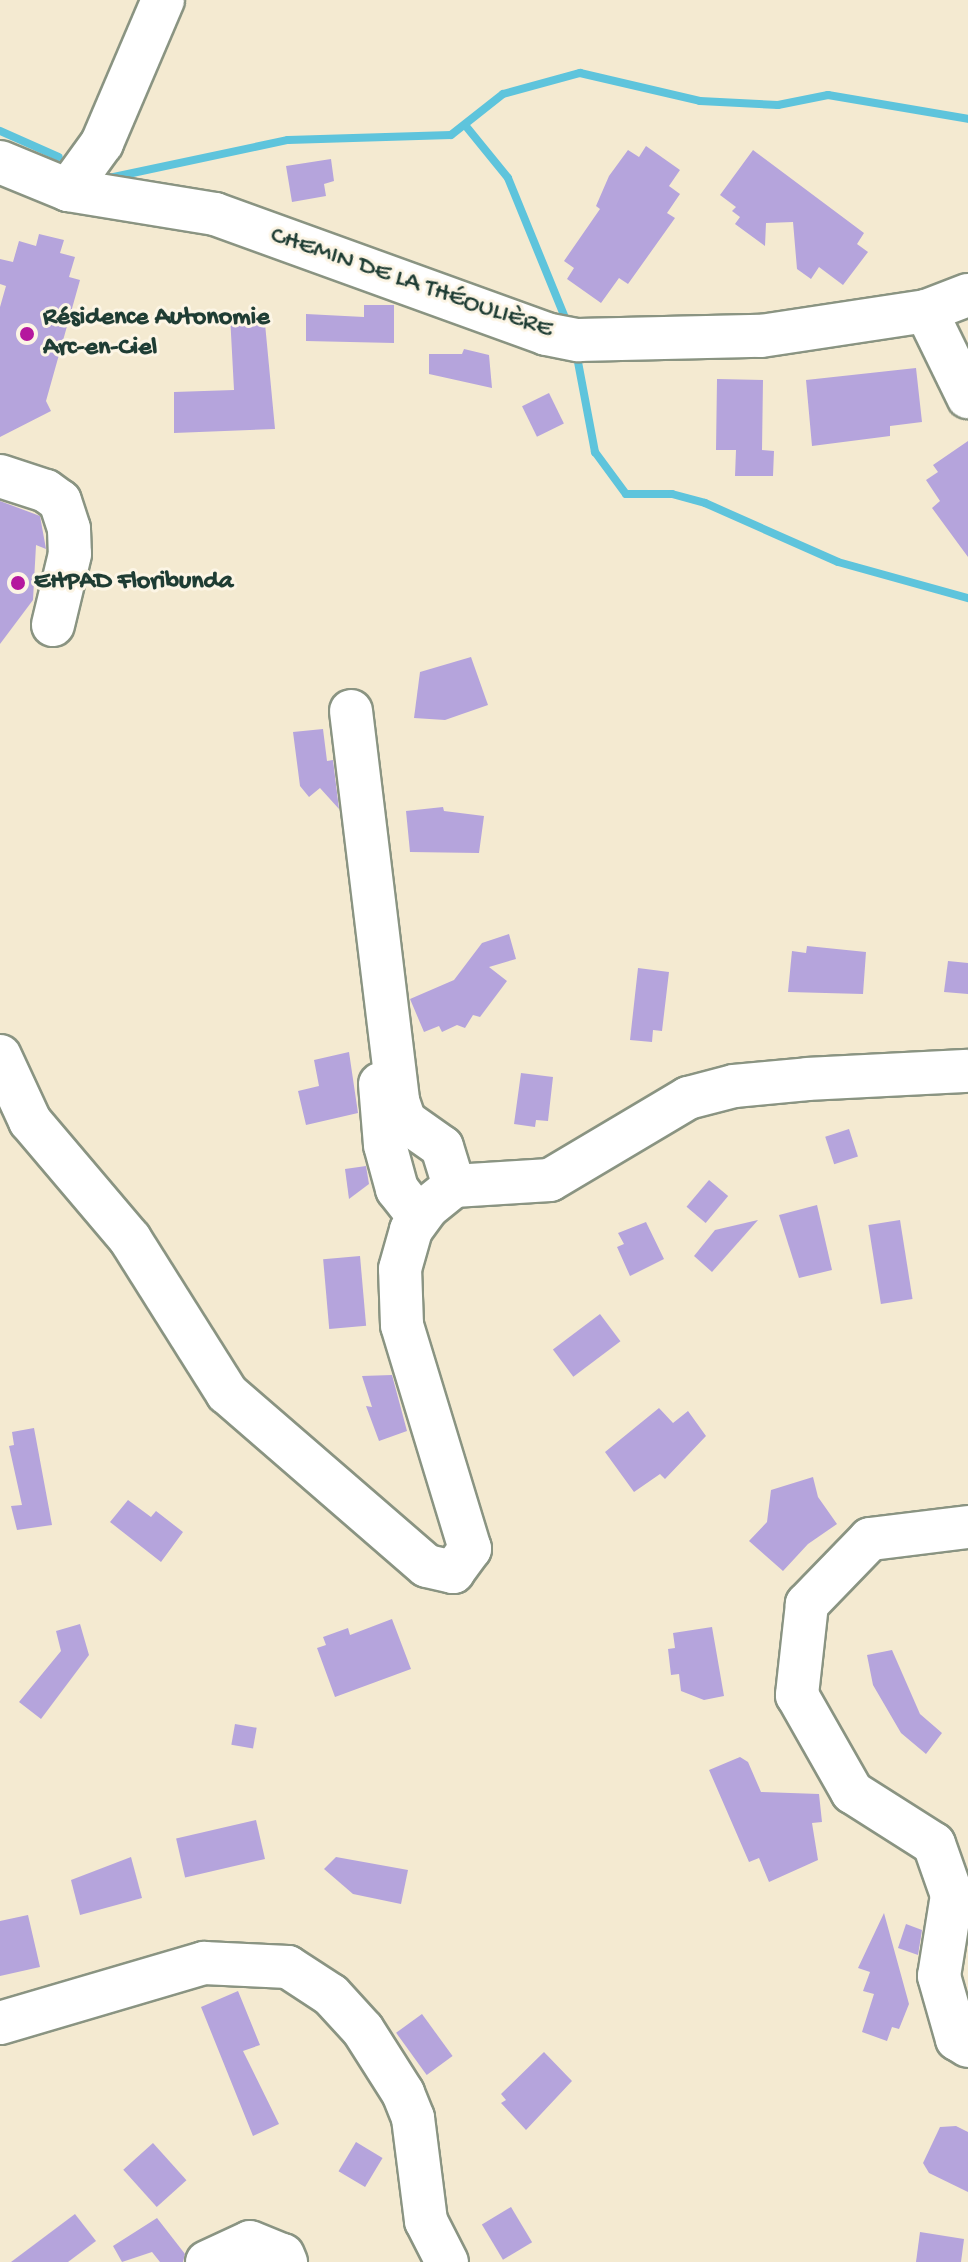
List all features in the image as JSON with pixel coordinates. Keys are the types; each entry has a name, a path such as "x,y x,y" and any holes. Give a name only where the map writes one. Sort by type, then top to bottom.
{"street":[{"path":"68,190 102,143 163,0"},
{"name":"CHEMIN DE LA THÉOULIÈRE","path":"0,162 68,190 215,214 546,334 578,340 761,336 926,311 968,295"},
{"path":"926,311 968,397"},
{"path":"0,476 46,491 60,501 69,529 70,554 53,625"},
{"path":"351,711 398,1101 405,1121 442,1147 454,1186"},
{"path":"347,812 385,1145 397,1189 419,1217"},
{"path":"0,1056 30,1121 130,1239 227,1393 427,1566 453,1572 470,1549 402,1325 400,1269 419,1217 454,1186 550,1180 688,1098 734,1086 968,1071"},
{"path":"968,1527 870,1539 807,1604 797,1695 852,1792 934,1844 952,1895 939,1976 957,2039 968,2046"},
{"path":"0,2023 204,1963 288,1967 331,1995 352,2019 403,2093 413,2118 426,2221 447,2262"},
{"path":"207,2262 250,2242 283,2255 286,2262"}],"building":[{"path":"646,146 680,170 669,186 680,194 667,213 675,218 628,284 619,278 601,303 567,279 574,268 564,261 600,209 596,206 609,176 628,150 639,157"},
{"path":"753,150 864,233 857,244 868,252 843,285 819,267 811,279 797,269 793,222 766,223 765,246 735,224 740,217 732,211 736,207 720,195"},
{"path":"331,159 334,181 324,184 326,196 292,202 286,166"},
{"name":"Résidence Autonomie Arc-en-Ciel","path":"39,234 64,240 60,253 75,257 69,277 80,280 46,401 51,411 0,437 0,307 6,286 0,284 0,259 13,262 19,241 36,246"},
{"path":"364,305 394,305 394,343 306,341 306,314 364,317"},
{"path":"264,313 275,429 174,433 174,392 234,390 230,315"},
{"path":"464,349 489,355 492,388 429,374 429,354 462,354"},
{"path":"916,368 922,422 890,426 890,436 812,446 806,380"},
{"path":"717,379 763,380 762,450 774,451 773,476 735,476 736,450 716,450"},
{"path":"549,393 564,424 537,437 522,406"},
{"path":"968,441 968,557 932,508 940,501 926,480 938,472 933,465"},
{"name":"EHPAD Floribunda","path":"0,501 40,516 46,549 36,545 33,600 0,644"},
{"path":"471,657 488,705 445,720 414,718 420,672"},
{"path":"323,729 327,761 333,760 339,809 320,788 309,797 300,786 293,732"},
{"path":"443,807 444,811 484,816 479,853 410,852 406,811"},
{"path":"509,934 516,959 489,967 507,981 480,1017 473,1015 465,1028 457,1025 442,1032 439,1026 424,1032 410,999 454,980 482,943"},
{"path":"807,946 866,952 863,994 788,992 792,951 806,953"},
{"path":"948,961 968,963 968,994 944,992"},
{"path":"638,968 669,972 662,1031 653,1030 652,1042 630,1040"},
{"path":"349,1052 358,1113 306,1125 298,1091 319,1086 314,1060"},
{"path":"521,1073 553,1077 548,1121 536,1120 535,1127 514,1124"},
{"path":"849,1129 858,1157 834,1164 825,1137"},
{"path":"366,1166 369,1184 349,1199 345,1169"},
{"path":"709,1180 728,1196 706,1223 687,1207"},
{"path":"817,1205 832,1270 799,1278 779,1215"},
{"path":"758,1220 712,1272 694,1256 715,1230"},
{"path":"900,1220 913,1299 881,1304 868,1225"},
{"path":"646,1222 664,1259 630,1276 617,1247 624,1244 618,1233"},
{"path":"360,1256 366,1326 329,1329 323,1259"},
{"path":"600,1314 620,1341 573,1377 553,1350"},
{"path":"392,1375 407,1431 379,1441 366,1406 372,1407 362,1376"},
{"path":"659,1408 673,1423 688,1411 706,1436 665,1479 660,1474 634,1492 605,1452"},
{"path":"34,1428 52,1525 17,1530 11,1506 22,1505 9,1446 14,1445 12,1432"},
{"path":"813,1477 818,1497 837,1524 808,1544 783,1571 749,1541 767,1522 771,1490"},
{"path":"128,1500 151,1517 156,1511 183,1532 161,1562 110,1522"},
{"path":"392,1619 411,1669 335,1697 317,1648 326,1645 323,1637 348,1628 350,1635"},
{"path":"80,1624 89,1655 41,1719 19,1702 61,1651 56,1631"},
{"path":"712,1627 724,1696 704,1700 681,1691 679,1674 671,1675 668,1649 675,1648 673,1633"},
{"path":"892,1650 920,1714 942,1733 926,1754 901,1733 873,1685 867,1655"},
{"path":"235,1724 257,1728 253,1749 231,1745"},
{"path":"740,1757 748,1762 761,1792 819,1794 822,1822 812,1823 818,1860 769,1882 759,1858 749,1862 709,1770"},
{"path":"256,1820 265,1859 185,1877 176,1838"},
{"path":"131,1857 142,1898 80,1915 71,1880"},
{"path":"336,1857 408,1870 401,1904 353,1894 324,1869"},
{"path":"884,1913 909,2004 899,2029 892,2027 887,2041 862,2032 874,1994 863,1991 870,1972 858,1968"},
{"path":"28,1915 40,1967 0,1976 0,1921"},
{"path":"906,1924 922,1930 918,1955 898,1948"},
{"path":"238,1991 260,2045 243,2051 279,2124 253,2136 201,2007"},
{"path":"422,2014 453,2056 427,2075 396,2033"},
{"path":"544,2052 572,2081 526,2130 501,2103 506,2100 501,2094"},
{"path":"956,2126 968,2132 968,2192 929,2173 923,2163 940,2127"},
{"path":"356,2142 383,2158 365,2187 338,2171"},
{"path":"153,2143 186,2180 157,2207 123,2170"},
{"path":"511,2207 532,2242 503,2260 482,2225"},
{"path":"75,2214 96,2241 68,2262 11,2262"},
{"path":"157,2218 185,2254 183,2262 160,2262 152,2252 122,2262 113,2246"},
{"path":"920,2232 964,2239 961,2262 916,2262"}],"waterway":[{"path":"109,178 288,140 451,135 503,94 580,73 700,101 778,105 828,95 968,119"},
{"path":"465,125 508,178 565,318"},
{"path":"0,131 59,157"},
{"path":"578,362 595,452 626,494 672,494 705,503 838,562 968,598"}],"place":[{"name":"Résidence Autonomie Arc-en-Ciel","path":"27,334"},
{"name":"EHPAD Floribunda","path":"18,583"}]}
